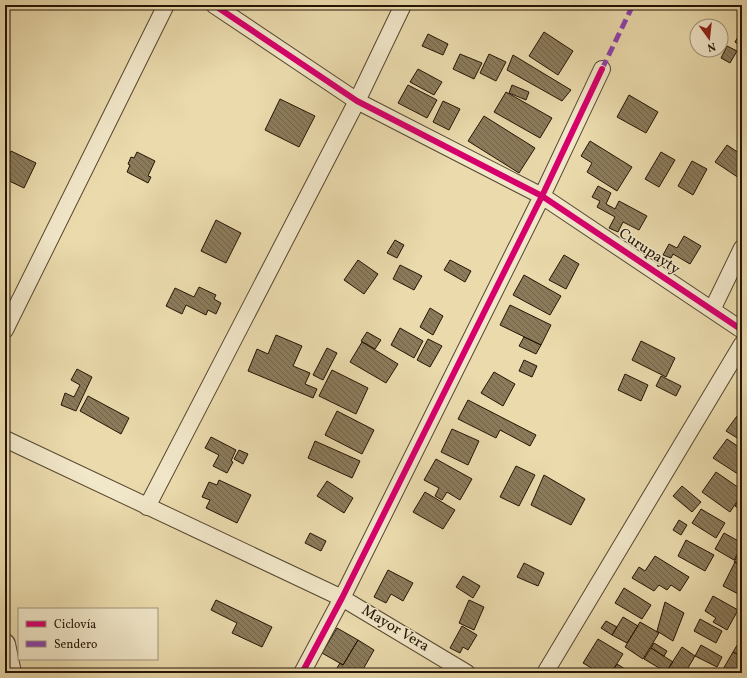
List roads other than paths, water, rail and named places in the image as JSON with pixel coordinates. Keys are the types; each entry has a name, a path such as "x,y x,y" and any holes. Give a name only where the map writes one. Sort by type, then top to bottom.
{"street":[{"path":"5,330 166,5"},
{"name":"Curupayty","path":"214,5 358,101 542,196 742,330"},
{"path":"147,507 358,101 403,5"},
{"path":"302,673 342,598 542,196 602,69"},
{"path":"712,310 742,248"},
{"path":"545,673 742,344"},
{"name":"Mayor Vera","path":"5,439 342,598 467,673"},
{"path":"5,644 11,673"}]}
